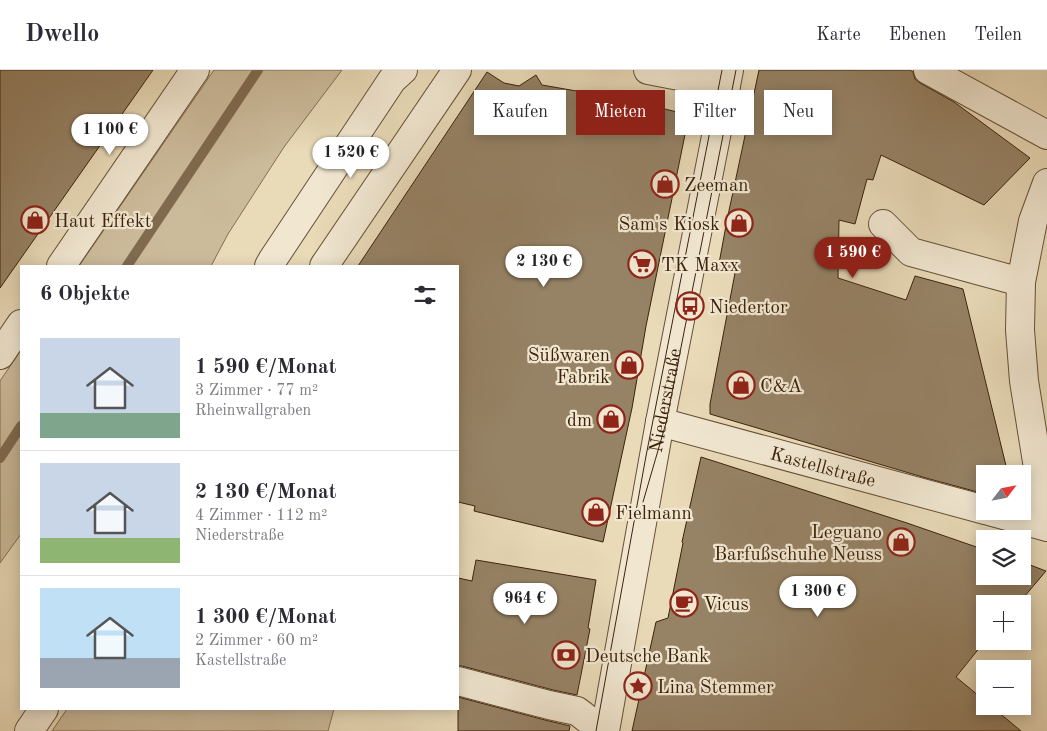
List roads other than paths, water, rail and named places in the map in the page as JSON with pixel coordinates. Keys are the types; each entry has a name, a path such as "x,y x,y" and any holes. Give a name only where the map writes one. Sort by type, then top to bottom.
{"street":[{"path":"62,265 195,70"},
{"path":"270,265 381,96 392,80 403,70"},
{"path":"325,265 457,70"},
{"path":"648,70 727,78"},
{"path":"928,70 1047,135"},
{"name":"Niederstraße","path":"604,731 660,422 727,78"},
{"path":"1024,520 1047,526 1024,381 1020,330 1021,282 1040,226 1047,182"},
{"path":"883,224 911,252 1021,282"},
{"path":"0,356 20,326"},
{"name":"Kastellstraße","path":"660,422 976,508"},
{"path":"459,681 577,711 604,731"},
{"path":"29,731 43,710"}],"waterway":[{"path":"128,265 258,70"},
{"path":"0,458 20,428"}],"tram line":[{"path":"596,731 646,456 722,70"},
{"path":"643,502 666,423 736,70"}],"place":[{"name":"Zeeman","path":"665,184"},
{"name":"Haut Effekt","path":"35,220"},
{"name":"Sam's Kiosk","path":"739,223"},
{"name":"TK Maxx","path":"642,264"},
{"name":"Niedertor","path":"690,306"},
{"name":"Süßwaren Fabrik","path":"629,365"},
{"name":"C&A","path":"741,385"},
{"name":"dm","path":"611,419"},
{"name":"Fielmann","path":"596,512"},
{"name":"Leguano Barfußschuhe Neuss","path":"901,542"},
{"name":"Vicus","path":"684,603"},
{"name":"Deutsche Bank","path":"566,655"},
{"name":"Lina Stemmer","path":"638,686"}]}
